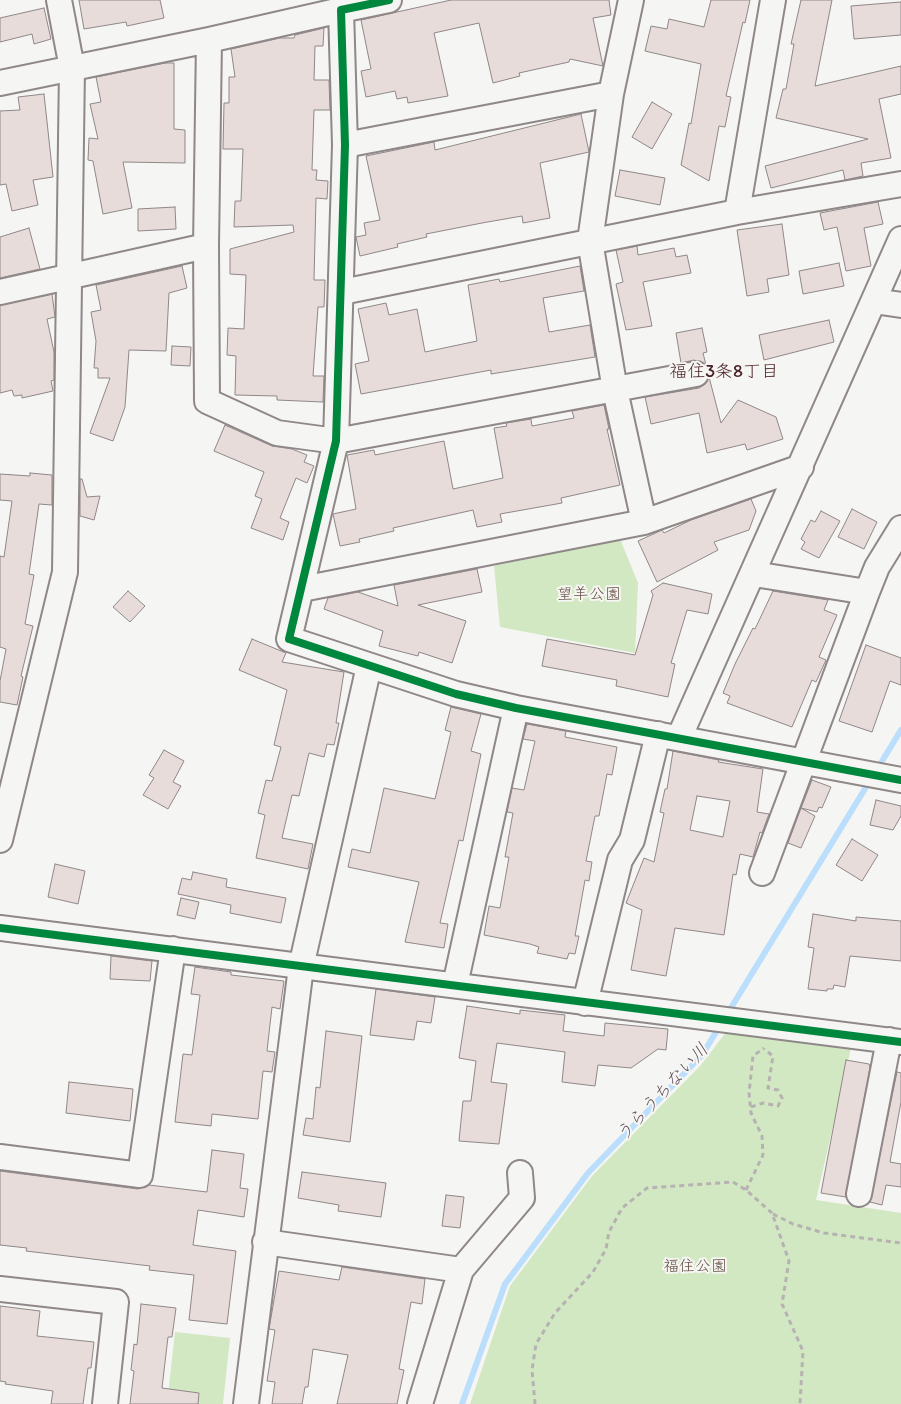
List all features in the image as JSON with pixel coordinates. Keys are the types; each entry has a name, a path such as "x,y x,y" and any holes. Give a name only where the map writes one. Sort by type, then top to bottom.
{"street":[{"path":"0,840 6,793 65,572 71,275 72,68 59,0"},
{"path":"0,83 209,40 389,0"},
{"path":"631,0 611,94 590,241 616,390 644,522"},
{"path":"737,212 773,0"},
{"path":"341,10 344,144 342,292 336,440 289,639 456,694 516,708 895,778"},
{"path":"209,40 206,246 207,401 277,433 336,440 696,374"},
{"path":"344,144 611,94"},
{"path":"342,292 737,212 901,184"},
{"path":"585,1003 620,860 632,840 669,736 754,574 901,239"},
{"path":"0,292 206,246"},
{"path":"874,302 901,305"},
{"path":"302,589 644,522 801,467"},
{"path":"762,873 877,567 901,528"},
{"path":"754,574 867,592"},
{"path":"246,1404 301,967 369,666"},
{"path":"455,985 516,708"},
{"path":"0,928 585,1003 895,1040 859,1194"},
{"path":"0,1158 140,1175 173,949"},
{"path":"420,1404 461,1270 522,1198 520,1174"},
{"path":"265,1242 461,1270"},
{"path":"0,1289 116,1302 105,1404"}],"path":[{"path":"746,1190 764,1155 762,1136 751,1107 750,1070 753,1056 764,1049 770,1026"},
{"path":"751,1107 763,1103 778,1106 782,1098 778,1090 768,1088 773,1056 764,1049"},
{"path":"535,1404 532,1370 536,1344 555,1313 593,1272 606,1249 609,1232 622,1208 647,1188 733,1182 746,1190 772,1213 794,1224 824,1233 901,1243"},
{"path":"772,1213 789,1261 782,1304 803,1351 800,1404"}],"green space":[{"name":"望羊公園","path":"620,539 638,583 635,653 500,627 494,566"},
{"name":"福住公園","path":"730,1027 851,1048 816,1200 901,1213 901,1404 470,1404 510,1286 592,1176 701,1065"},
{"path":"175,1332 230,1338 223,1404 167,1404"}],"building":[{"path":"79,0 160,0 164,18 127,26 126,22 84,29"},
{"path":"451,0 609,0 611,15 593,18 603,66 570,59 569,62 519,73 520,76 493,83 479,23 434,33 448,96 408,103 407,97 397,99 395,91 366,97 361,71 371,69 361,20"},
{"path":"711,0 750,0 726,96 731,97 725,127 719,126 709,181 681,165 689,123 691,124 701,64 645,51 651,26 667,29 669,19 704,27"},
{"path":"801,0 832,0 815,86 901,66 901,94 879,99 891,158 861,163 863,176 845,180 843,170 771,188 765,166 868,139 776,118 783,89 786,89 794,44 791,44"},
{"path":"901,2 901,35 854,39 851,6"},
{"path":"44,8 51,39 34,44 32,34 0,42 0,18"},
{"path":"324,28 323,46 315,46 314,80 329,80 330,110 314,110 312,170 317,170 316,180 328,181 327,199 316,198 314,280 325,280 324,307 318,307 313,376 324,376 323,402 277,400 277,396 235,395 236,356 227,355 228,328 244,329 246,275 230,274 230,249 294,232 293,225 234,227 235,201 241,201 243,149 223,149 224,103 229,103 229,77 235,77 231,49 280,38 294,38 295,35"},
{"path":"165,63 174,63 174,129 185,130 185,163 123,162 132,208 103,214 93,161 88,160 89,138 98,139 90,104 101,102 96,77"},
{"path":"44,94 53,177 33,180 38,205 12,211 6,184 0,185 0,111 20,110 18,97"},
{"path":"652,102 672,114 652,149 632,137"},
{"path":"581,114 589,152 540,163 550,218 523,223 522,216 426,234 427,237 397,244 398,247 360,256 356,237 366,235 364,223 380,220 366,156 434,142 435,150"},
{"path":"620,170 665,178 660,205 615,196"},
{"path":"878,202 883,224 864,228 871,266 846,271 837,227 824,230 820,213"},
{"path":"175,207 176,229 138,231 138,209"},
{"path":"782,224 789,275 767,279 769,292 747,296 737,230"},
{"path":"29,228 40,269 0,278 0,237"},
{"path":"637,246 638,255 674,248 676,257 687,255 691,273 643,282 652,326 626,330 616,284 623,282 616,250"},
{"path":"839,263 844,286 803,294 799,271"},
{"path":"182,266 187,288 169,293 166,351 129,350 125,407 113,441 90,433 110,378 98,378 98,368 94,368 96,341 91,312 101,310 96,285"},
{"path":"580,266 584,291 543,298 549,332 590,325 595,357 491,374 491,370 361,394 355,364 369,361 358,309 386,303 389,315 417,309 425,352 477,341 468,285 499,279 500,282"},
{"path":"52,294 55,317 47,319 54,352 54,380 51,381 53,391 22,398 22,395 14,396 12,390 0,393 0,305"},
{"path":"829,320 834,342 764,360 759,335"},
{"path":"702,328 707,352 703,353 706,365 694,360 681,363 676,333"},
{"path":"172,346 191,347 190,366 171,365"},
{"path":"709,377 721,423 738,400 776,417 783,439 747,450 745,444 707,453 699,413 651,424 645,397 699,388 705,384"},
{"path":"604,405 609,429 607,429 620,485 561,498 562,503 500,514 502,522 477,527 473,510 393,528 394,531 359,539 360,542 340,546 333,514 356,509 347,455 374,450 375,455 444,441 453,489 503,478 494,428 507,426 506,423 531,419 532,426 574,418 572,411"},
{"path":"225,425 272,446 292,449 307,455 304,462 314,466 307,483 296,478 280,518 289,522 283,540 251,528 262,499 255,496 264,472 214,451"},
{"path":"30,473 52,475 52,505 39,504 29,574 34,575 25,624 33,626 21,676 23,677 17,705 0,702 0,681 6,649 0,647 0,556 4,557 12,501 0,500 0,474 30,476"},
{"path":"80,479 82,479 87,497 100,496 94,520 80,516"},
{"path":"751,499 756,511 749,530 714,542 718,550 657,582 638,541 662,530 664,533 691,520"},
{"path":"852,509 877,522 864,549 838,537"},
{"path":"821,511 840,521 819,558 801,549 805,542 801,539 811,520 815,522"},
{"path":"477,569 482,592 418,605 466,621 452,663 419,652 418,656 379,646 383,631 324,609 328,598 358,592 398,606 394,585"},
{"path":"663,583 712,594 708,614 687,610 671,663 675,664 668,697 616,686 617,680 542,666 547,639 635,655 653,595 651,591"},
{"path":"128,591 145,606 130,622 113,607"},
{"path":"773,591 828,600 824,610 837,615 819,657 826,660 816,682 812,680 792,727 727,703 730,696 723,693 735,664 753,628 755,629"},
{"path":"252,639 286,653 282,662 344,672 336,723 339,723 334,745 327,744 324,757 309,753 299,796 292,795 282,838 313,844 308,869 256,858 265,815 258,813 266,780 272,781 281,747 274,745 287,690 239,670"},
{"path":"866,645 901,658 901,685 890,681 872,732 839,721"},
{"path":"451,707 481,714 471,751 481,754 463,841 459,840 440,923 448,924 444,948 405,942 419,882 348,867 352,849 370,853 384,788 435,799 451,732 445,730"},
{"path":"527,724 566,731 565,737 617,747 612,775 607,774 599,816 595,816 586,861 592,862 589,881 585,880 575,936 579,936 575,954 569,953 567,959 537,953 539,947 530,944 484,935 489,906 500,908 509,857 505,857 513,813 507,812 512,788 524,790 535,741 523,739"},
{"path":"164,750 184,761 173,782 181,786 168,809 143,795 154,778 149,775"},
{"path":"673,751 719,760 718,762 763,769 757,812 769,814 762,833 760,832 753,857 740,854 736,875 733,874 724,935 675,928 666,976 631,970 642,910 626,903 644,858 654,862 664,813 660,812 665,789 667,789","holes":["697,796 730,801 723,837 690,830"]},
{"path":"812,780 831,787 822,808 819,807 817,812 801,808"},
{"path":"876,800 901,806 901,816 893,830 870,825"},
{"path":"801,808 815,816 801,848 788,843"},
{"path":"852,839 878,855 862,881 836,865"},
{"path":"55,864 85,871 78,904 48,897"},
{"path":"193,872 227,879 226,887 286,898 281,923 230,913 231,905 178,894 182,878 191,880"},
{"path":"181,898 199,902 195,919 177,915"},
{"path":"813,914 856,921 856,917 901,921 901,961 850,956 845,987 834,985 833,989 827,989 827,991 808,989 814,948 808,947"},
{"path":"111,956 152,961 150,981 110,979"},
{"path":"195,967 231,972 231,975 284,981 280,1009 272,1007 267,1051 275,1052 272,1072 263,1071 258,1119 212,1114 211,1126 175,1122 183,1054 192,1055 200,995 191,994"},
{"path":"376,989 435,997 431,1023 417,1021 414,1040 370,1035"},
{"path":"467,1006 520,1014 520,1010 565,1015 563,1031 604,1036 605,1023 668,1029 666,1050 658,1049 631,1068 598,1065 595,1086 562,1082 565,1052 497,1043 491,1082 507,1084 499,1144 459,1141 463,1101 471,1101 476,1061 459,1058"},
{"path":"326,1031 362,1036 350,1142 303,1135 306,1118 313,1119 316,1087 320,1088"},
{"path":"846,1060 869,1064 870,1068 846,1197 821,1193"},
{"path":"897,1072 901,1073 901,1102 890,1162 901,1164 901,1187 886,1185 882,1205 870,1202"},
{"path":"69,1082 133,1089 130,1121 66,1113"},
{"path":"212,1150 244,1154 240,1188 248,1189 244,1217 198,1210 193,1245 236,1251 227,1324 189,1320 194,1275 149,1270 150,1266 26,1251 27,1248 0,1245 0,1171 138,1189 149,1185 207,1192"},
{"path":"302,1172 386,1183 381,1217 338,1211 339,1205 298,1198"},
{"path":"446,1195 464,1197 460,1228 442,1226"},
{"path":"342,1267 425,1279 422,1304 411,1302 399,1369 404,1370 397,1404 337,1404 348,1355 313,1349 308,1387 305,1387 302,1404 272,1404 275,1382 267,1381 275,1330 269,1329 279,1271 339,1280"},
{"path":"141,1304 176,1308 172,1337 168,1337 162,1388 199,1393 198,1404 130,1404 134,1371 131,1370 134,1344 137,1345"},
{"path":"0,1306 40,1311 37,1336 94,1342 91,1368 88,1368 83,1404 51,1404 53,1391 5,1384 6,1382 0,1381"}],"waterway":[{"name":"うらうちない川","path":"876,771 901,730"},
{"name":"うらうちない川","path":"726,1016 871,779"},
{"name":"うらうちない川","path":"462,1404 505,1284 588,1173 702,1055 721,1024"}],"cycle path":[{"path":"389,0 341,10 345,145 336,441 289,639 456,694 516,708 901,780"},
{"path":"0,928 901,1042"}],"district":[{"name":"福住3条8丁目","path":"724,372"}]}
